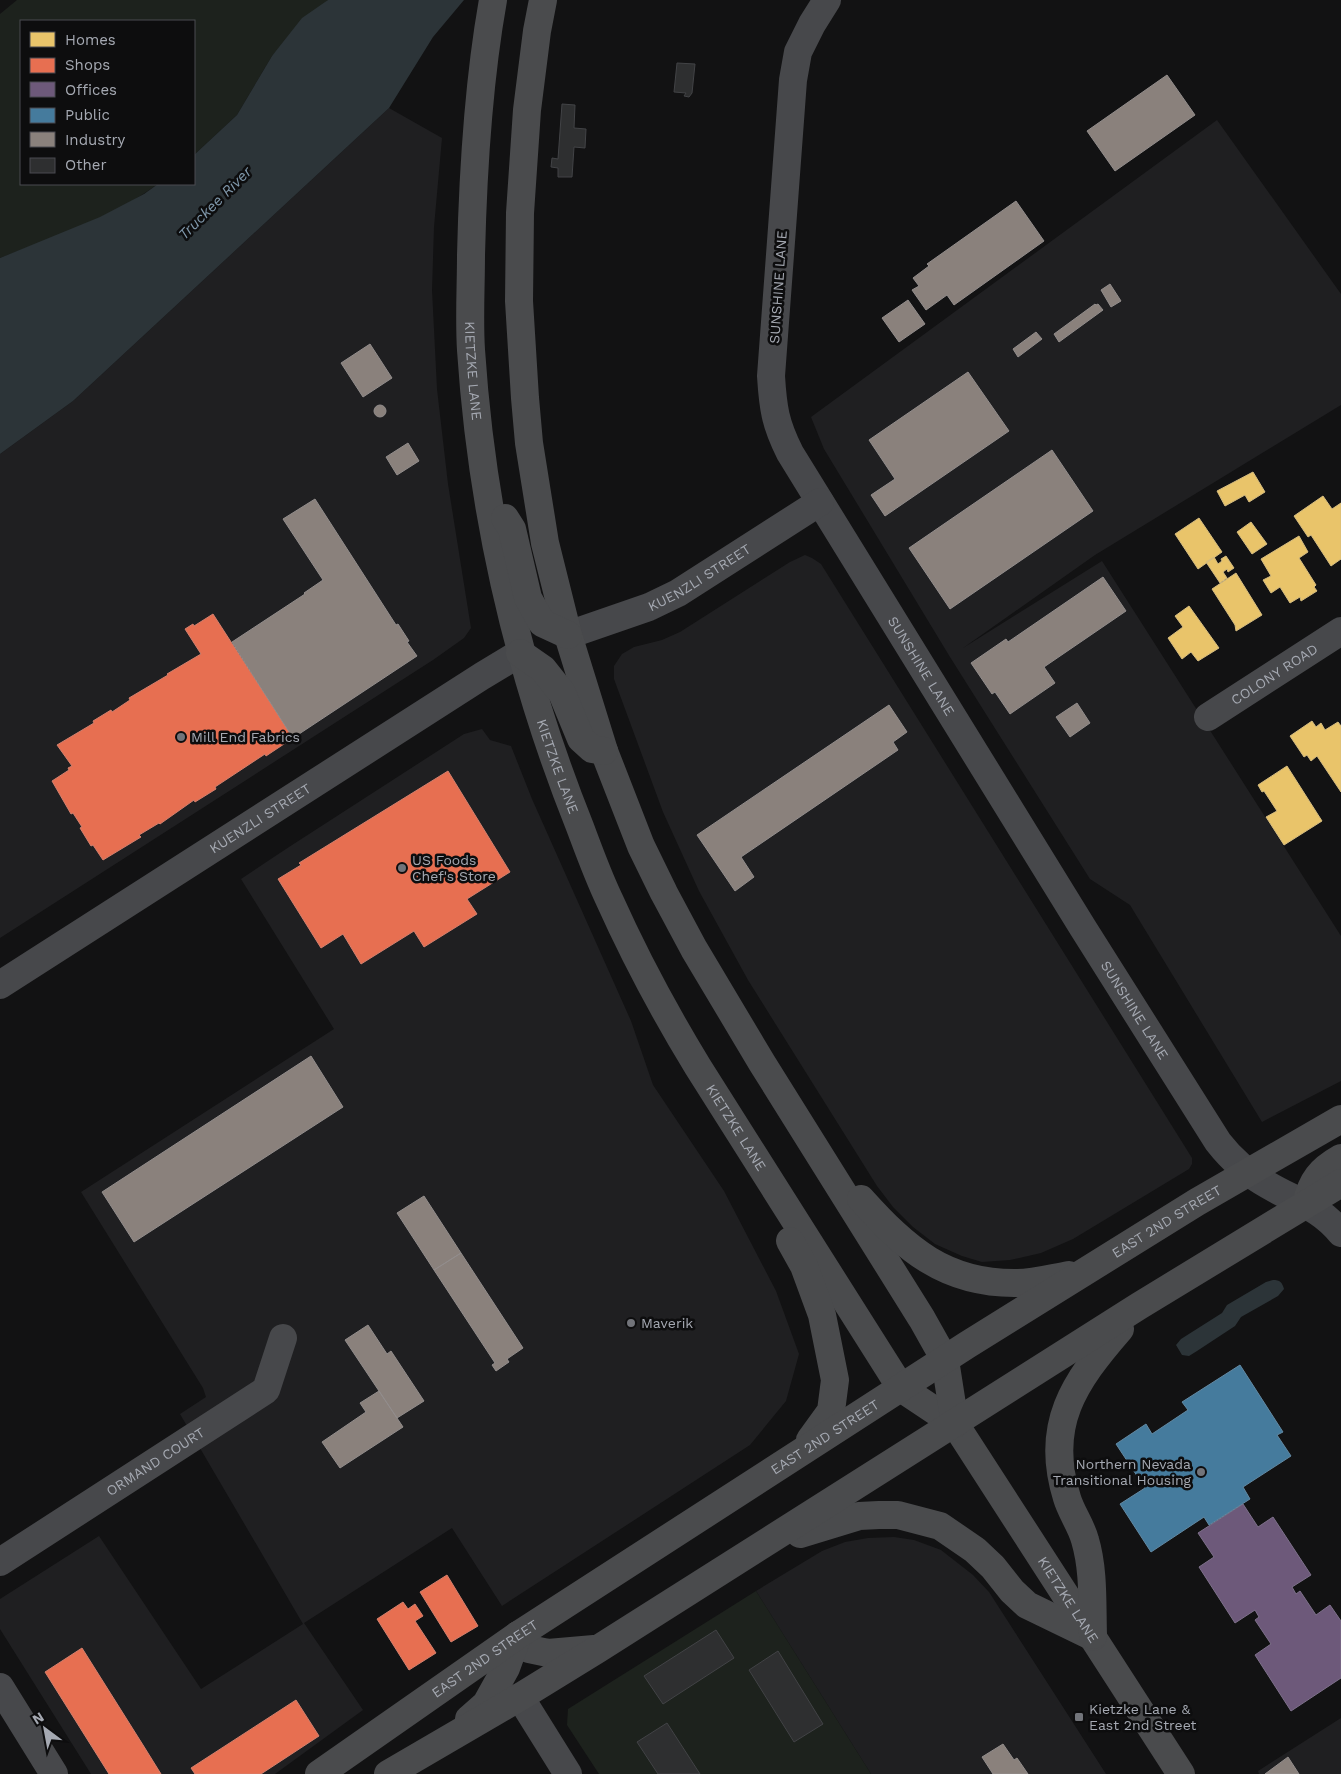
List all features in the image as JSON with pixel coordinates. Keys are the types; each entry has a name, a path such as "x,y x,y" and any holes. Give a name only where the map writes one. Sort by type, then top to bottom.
{"main road":[{"name":"KIETZKE LANE","path":"493,0 483,68 472,206 471,349 478,439 488,504 520,653 566,793 608,899 681,1039 902,1388 955,1424 1181,1774"},
{"name":"KIETZKE LANE","path":"543,0 537,31 523,170 518,256 519,301 529,443 545,543 568,635 604,750 641,846 677,917 738,1022 922,1318 945,1360 955,1424"},
{"path":"488,504 501,511 512,529 528,598 542,623 568,635"},
{"path":"520,653 543,669 562,693 581,739 592,749 604,750"},
{"name":"EAST 2ND STREET","path":"319,1774 518,1635 945,1360 1196,1202 1341,1119"},
{"path":"750,1148 813,1288 822,1315 835,1380 831,1411 799,1454"},
{"path":"816,1150 892,1232 922,1257 950,1273 981,1280 1017,1283 1085,1271"},
{"path":"1306,1204 1316,1177 1326,1167 1341,1158"},
{"path":"388,1774 598,1649 1139,1306 1341,1183"},
{"path":"761,1547 859,1516 898,1515 919,1520 940,1526 975,1550 994,1567 1027,1605 1093,1637 1090,1565 1085,1540 1067,1498 1061,1471 1059,1446 1061,1423 1069,1400 1081,1378 1096,1356 1139,1306"},
{"path":"518,1635 529,1649 548,1653 598,1649"},
{"path":"450,1738 486,1704 506,1668 518,1635"}],"street":[{"name":"SUNSHINE LANE","path":"827,0 798,52 793,80 771,376 773,404 778,429 790,453 820,502 1078,920 1218,1142 1248,1172 1268,1185 1321,1213 1341,1234"},
{"name":"KUENZLI STREET","path":"568,635 649,607 678,593 820,502"},
{"name":"COLONY ROAD","path":"1208,716 1341,631"},
{"name":"KUENZLI STREET","path":"0,986 520,653"},
{"name":"ORMAND COURT","path":"0,1562 266,1390 282,1338"},
{"path":"0,1687 54,1774"},
{"path":"520,1697 568,1774"}],"shaded area":[{"path":"17,0 328,0 272,56 237,115 195,154 195,20 20,20 20,185 156,185 102,217 0,258 0,14"},
{"path":"389,108 442,138 434,227 432,290 437,389 448,484 471,628 464,638 433,660 0,938 0,454 73,401"},
{"path":"1217,120 1341,294 1341,405 1095,555 963,648 1102,561 1341,936 1341,1081 1262,1122 1130,905 1090,879 950,657 824,449 811,417"},
{"path":"805,555 821,564 1192,1158 1192,1164 1189,1169 1073,1239 1041,1253 1010,1260 982,1262 962,1256 935,1244 913,1227 893,1207 877,1186 748,980 699,891 663,812 614,679 614,666 622,654 634,647 662,640 680,632 790,562"},
{"path":"482,729 490,740 511,746 532,799 631,1021 653,1085 724,1191 776,1291 799,1354 786,1401 750,1445 502,1606 452,1528 304,1623 363,1710 275,1774 91,1774 0,1629 0,1599 99,1536 201,1689 303,1624 180,1414 206,1397 203,1388 81,1192 334,1029 241,879 464,734"},
{"path":"894,1537 914,1540 941,1550 973,1575 989,1592 1106,1774 871,1774 756,1591 822,1551 845,1542 868,1538"},
{"path":"756,1591 871,1774 599,1774 567,1725 568,1709"},
{"path":"1341,1718 1341,1774 1259,1774 1258,1771"}],"water":[{"name":"Truckee River","path":"328,0 464,0 433,37 389,108 73,401 0,454 0,258 100,217 144,194 157,185 195,185 195,154 237,115 272,56 302,18"},
{"path":"1273,1280 1280,1282 1284,1289 1278,1296 1241,1317 1235,1326 1189,1356 1182,1355 1176,1345 1181,1339 1222,1313 1227,1305 1266,1282"}],"building: Homes":[{"path":"1253,472 1265,492 1249,502 1245,495 1225,506 1217,491"},
{"path":"1323,496 1332,509 1341,503 1341,559 1331,566 1311,535 1308,537 1294,516"},
{"path":"1199,518 1222,552 1198,569 1175,534"},
{"path":"1251,522 1267,544 1252,554 1237,532"},
{"path":"1299,536 1308,552 1299,558 1316,585 1314,587 1317,591 1301,601 1300,597 1290,603 1280,587 1271,593 1263,580 1271,576 1261,559"},
{"path":"1226,556 1234,568 1228,572 1227,569 1223,572 1227,578 1220,583 1206,562 1214,557 1218,564"},
{"path":"1236,573 1262,615 1236,631 1235,625 1212,589"},
{"path":"1189,606 1219,648 1198,661 1191,652 1182,659 1168,638 1183,627 1175,616"},
{"path":"1312,721 1316,727 1321,723 1325,730 1338,722 1341,726 1341,792 1317,756 1311,761 1307,755 1304,757 1290,736"},
{"path":"1287,766 1322,821 1284,845 1266,817 1277,811 1258,785"}],"building: Shops":[{"name":"Mill End Fabrics","path":"213,614 293,738 266,756 265,754 215,787 216,789 195,802 194,800 160,824 139,835 141,837 103,860 93,845 91,846 80,828 82,827 73,813 71,814 52,781 72,766 57,745 201,654 185,629 193,624 194,626"},
{"name":"US Foods Chef's Store","path":"448,771 510,872 467,899 477,914 424,947 414,931 361,964 343,934 321,948 278,879 301,865 299,863"},
{"path":"447,1575 478,1626 451,1642 420,1592"},
{"path":"403,1602 408,1609 415,1604 423,1616 415,1621 436,1653 409,1670 377,1619"},
{"path":"82,1648 161,1774 109,1774 45,1672"},
{"path":"296,1700 319,1736 261,1774 195,1774 191,1768"}],"building: Offices":[{"path":"1243,1504 1258,1527 1273,1517 1311,1575 1292,1587 1296,1594 1300,1591 1316,1615 1330,1605 1341,1621 1341,1678 1291,1711 1255,1655 1271,1644 1255,1620 1259,1617 1255,1610 1235,1623 1199,1567 1214,1557 1198,1533"}],"building: Public":[{"name":"Northern Nevada Transitional Housing","path":"1240,1365 1283,1432 1277,1435 1291,1456 1243,1487 1250,1499 1209,1525 1204,1517 1151,1552 1120,1504 1145,1488 1116,1444 1146,1424 1152,1434 1188,1410 1182,1402"}],"building: Industry":[{"path":"1167,75 1195,115 1115,171 1087,131"},
{"path":"1016,201 1044,241 954,305 947,295 926,310 912,290 919,286 913,278 929,266 927,264"},
{"path":"1110,284 1121,301 1111,307 1101,290"},
{"path":"908,300 925,324 899,342 882,318"},
{"path":"1095,304 1098,304 1103,310 1059,342 1054,334"},
{"path":"1036,332 1042,339 1018,357 1013,349"},
{"path":"370,344 392,378 363,397 341,363"},
{"path":"968,372 1009,431 885,516 871,495 895,479 869,440"},
{"path":"378,405 382,405 386,411 382,417 378,417 374,413 374,409"},
{"path":"408,443 419,461 397,475 386,457"},
{"path":"1052,450 1093,511 950,609 909,548"},
{"path":"315,499 396,625 398,624 417,656 293,738 232,642 323,580 283,519"},
{"path":"1103,577 1126,611 1044,667 1055,683 1010,714 995,692 992,694 971,663 1006,639 1008,642"},
{"path":"1077,703 1090,723 1070,737 1056,717"},
{"path":"889,705 907,732 893,742 898,750 741,857 754,877 735,891 697,835"},
{"path":"311,1056 343,1107 134,1242 102,1192"},
{"path":"424,1196 461,1253 434,1270 397,1213"},
{"path":"461,1253 523,1348 507,1359 509,1362 496,1371 492,1365 495,1363 434,1270"},
{"path":"368,1325 387,1354 391,1351 424,1401 397,1418 345,1340"},
{"path":"379,1391 403,1427 340,1468 322,1442 366,1412 360,1403"},
{"path":"1003,1744 1014,1760 1017,1758 1028,1774 993,1774 982,1757"},
{"path":"1288,1757 1299,1774 1265,1774"}],"building: Other":[{"path":"677,63 695,64 692,93 689,97 684,96 686,93 674,92"},
{"path":"562,104 575,105 574,128 586,129 585,148 574,147 572,177 558,177 558,168 551,167 552,158 558,159"},
{"path":"716,1630 734,1658 663,1704 644,1676"},
{"path":"778,1651 823,1724 794,1742 749,1670"},
{"path":"667,1723 700,1774 658,1774 637,1742"}],"place":[{"name":"Mill End Fabrics","path":"181,737"},
{"name":"US Foods Chef's Store","path":"402,868"},
{"name":"Maverik","path":"631,1323"},
{"name":"Northern Nevada Transitional Housing","path":"1201,1472"},
{"name":"Kietzke Lane & East 2nd Street","path":"1079,1717"}]}
